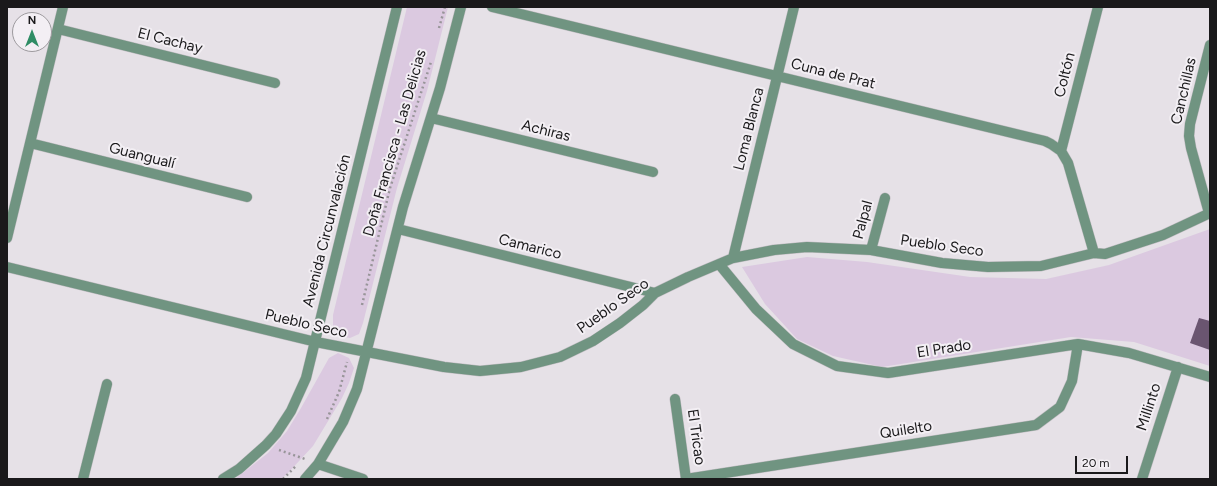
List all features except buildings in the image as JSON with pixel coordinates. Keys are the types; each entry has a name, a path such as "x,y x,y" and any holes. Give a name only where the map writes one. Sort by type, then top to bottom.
{"street":[{"path":"7,238 63,7"},
{"name":"Avenida Circunvalación","path":"223,479 239,470 276,434 291,411 306,378 397,7"},
{"path":"305,479 318,464 343,422 357,389 409,186 448,61 461,7"},
{"name":"Cuna de Prat","path":"492,7 1045,141 1061,151"},
{"name":"Loma Blanca","path":"733,258 794,7"},
{"name":"Coltón","path":"1061,151 1098,7"},
{"name":"El Cachay","path":"58,29 275,83"},
{"name":"Canchillas","path":"1210,45 1190,124 1189,136 1191,148 1210,213"},
{"name":"Achiras","path":"431,118 653,172"},
{"name":"Guangualí","path":"30,143 247,197"},
{"path":"1061,151 1070,169 1094,252"},
{"name":"Palpal","path":"871,250 885,198"},
{"name":"Pueblo Seco","path":"7,267 351,350 444,367 480,371 520,367 560,357 593,341 620,323 643,305 655,293 733,258 774,250 807,247 871,250 942,264 988,267 1041,266 1094,252 1105,254 1163,235 1210,213"},
{"name":"Camarico","path":"398,229 655,293"},
{"name":"El Prado","path":"719,264 756,310 792,344 836,366 888,373 1078,344 1129,352 1210,377"},
{"name":"Quilelto","path":"686,479 1036,425 1060,406 1072,381 1078,344"},
{"name":"Millinto","path":"1142,479 1178,367"},
{"path":"83,479 107,384"},
{"name":"El Tricao","path":"675,399 686,479"},
{"path":"318,464 363,479"}],"path":[{"path":"439,29 445,7"},
{"name":"Doña Francisca - Las Delicias","path":"360,311 390,188 432,59"},
{"path":"327,419 338,392 351,350"},
{"path":"266,445 318,464"},
{"path":"283,479 307,454"}],"shaded area":[{"path":"407,7 448,7 427,91 397,188 363,323 359,334 350,338 338,336 333,327 333,315"},
{"path":"1210,229 1210,366 1134,342 1071,337 882,367 833,356 797,339 765,304 742,267 807,257 867,262 970,277 1046,279 1109,265"},
{"path":"338,353 349,358 354,368 342,398 313,446 281,479 235,479 268,453 287,431 329,358"}]}
